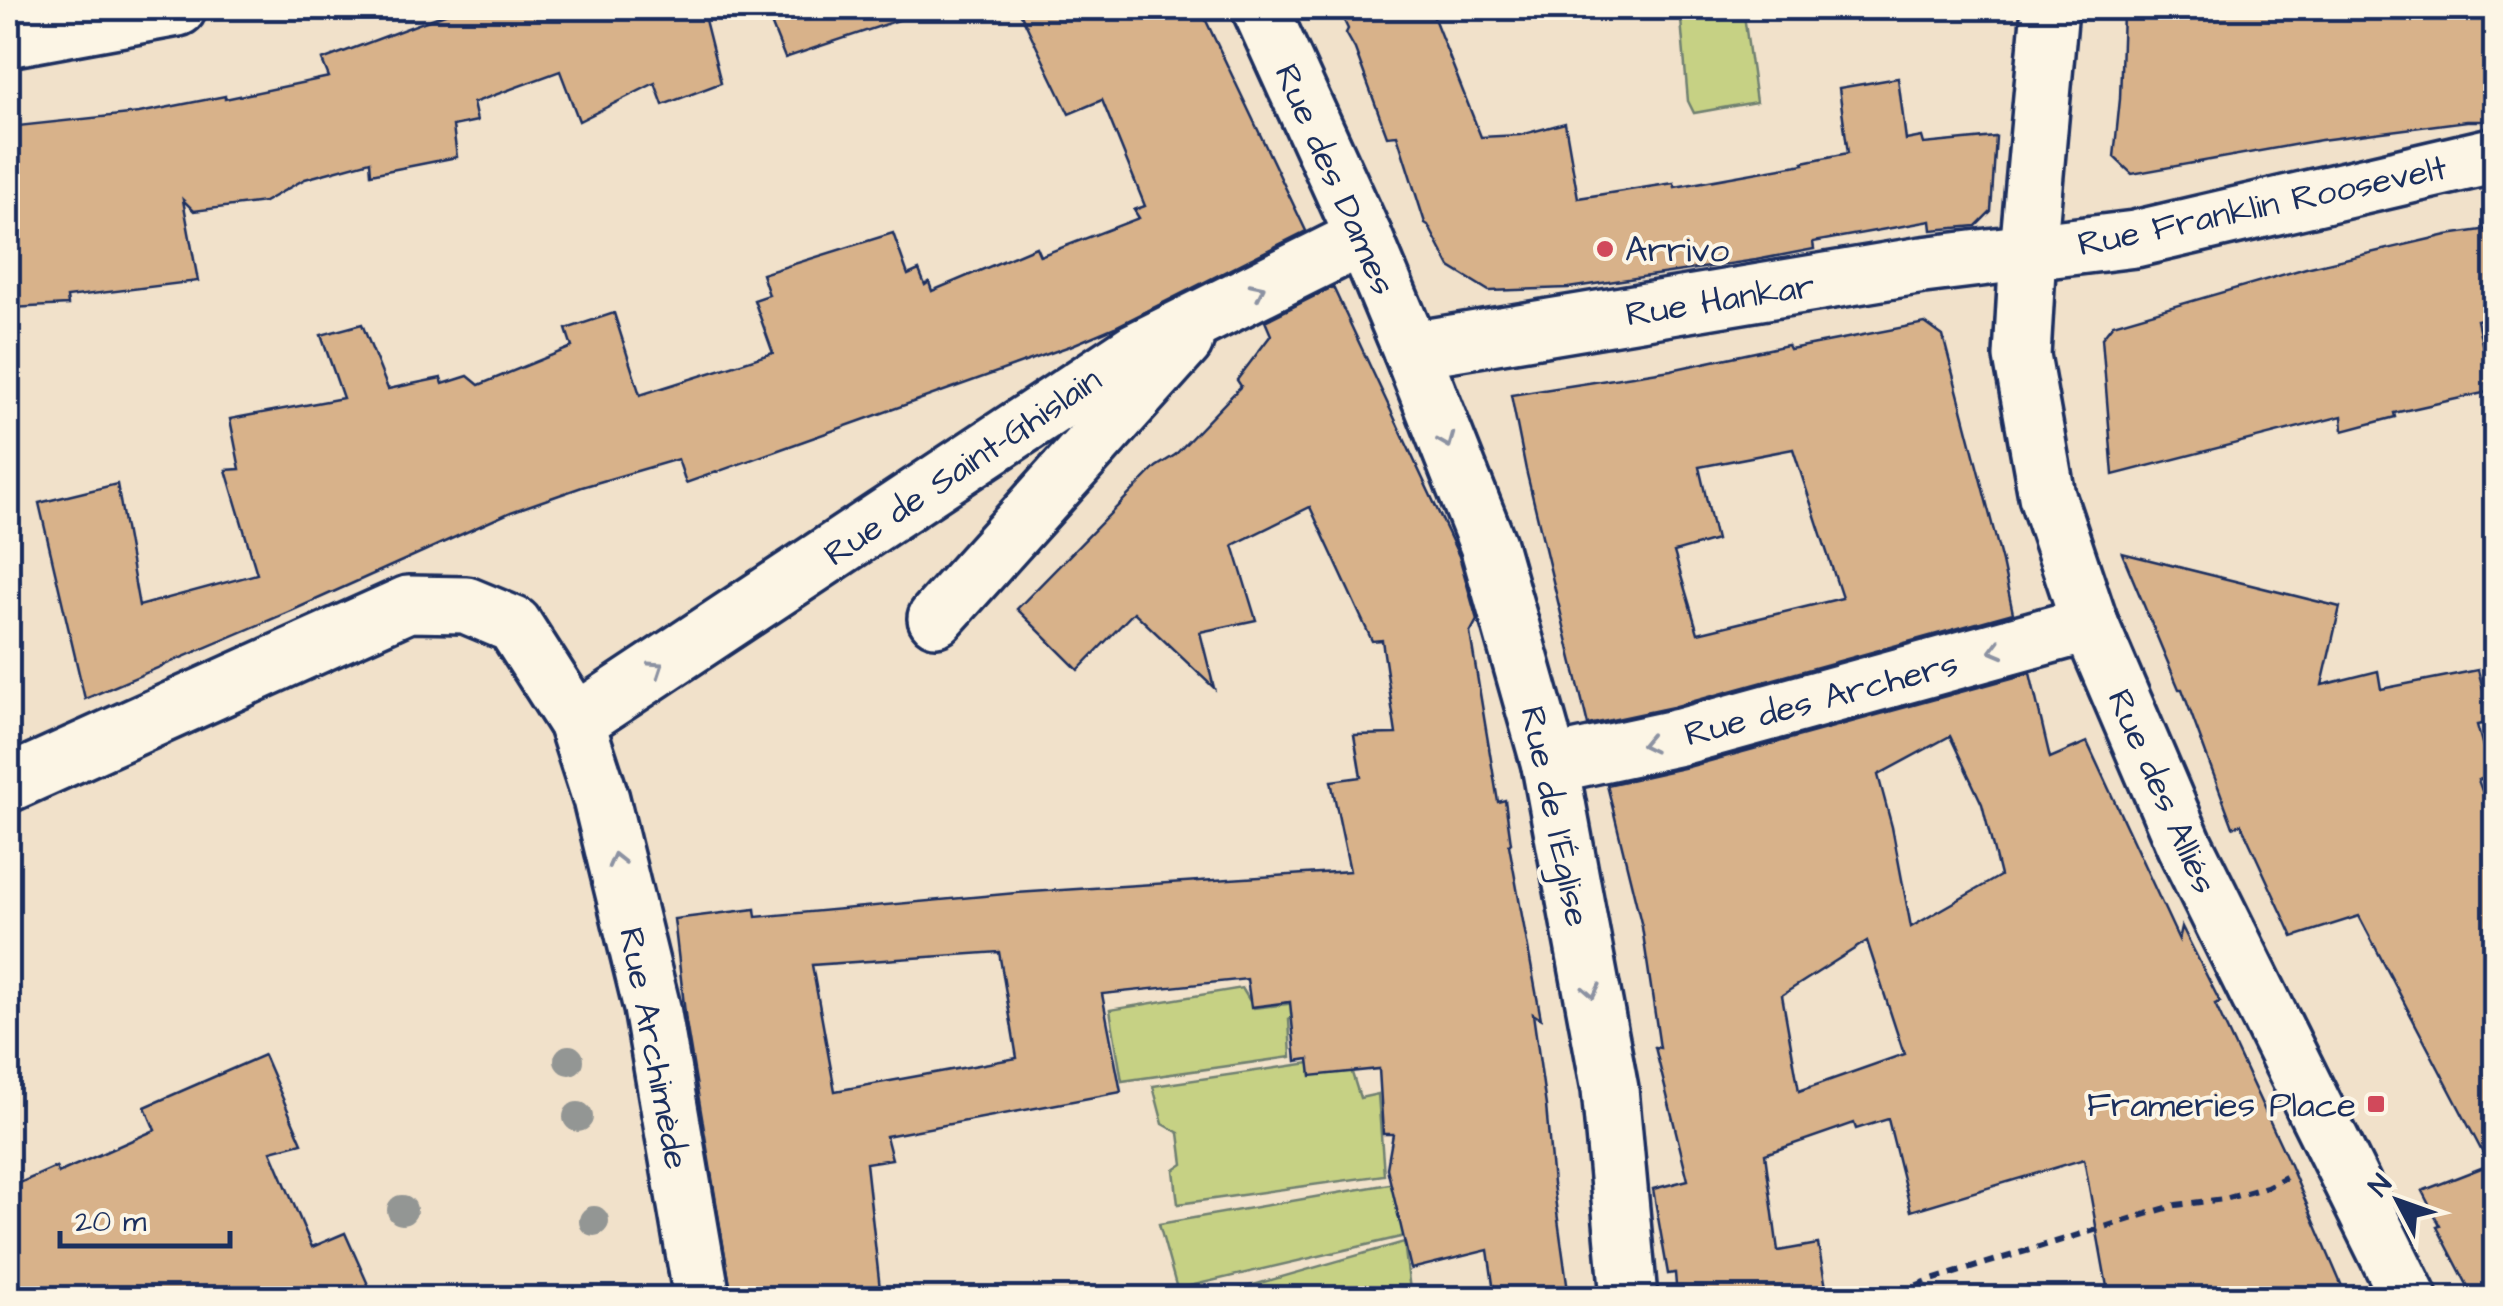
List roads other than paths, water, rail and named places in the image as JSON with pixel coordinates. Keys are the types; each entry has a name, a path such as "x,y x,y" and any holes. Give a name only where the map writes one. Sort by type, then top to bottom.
{"street":[{"path":"8,38 178,8"},
{"name":"Rue des Dames","path":"1260,8 1412,350"},
{"name":"Rue des Alliés","path":"2050,8 2022,356 2047,496 2090,624 2184,844 2409,1298"},
{"name":"Rue Franklin Roosevelt","path":"2028,252 2134,239 2496,155"},
{"name":"Rue de Saint-Ghislain","path":"576,722 1136,350 1364,237"},
{"name":"Rue Hankar","path":"1412,350 1923,265 2028,252"},
{"path":"936,618 1208,314"},
{"name":"Rue de l'Église","path":"1412,350 1488,545 1550,765 1610,1089 1629,1298"},
{"path":"8,784 408,604 466,606 514,625 576,722"},
{"name":"Rue des Archers","path":"1550,765 1680,738 2090,624"},
{"name":"Rue Archimède","path":"576,722 601,799 652,1008 702,1298"}],"place":[{"name":"Arrivo","path":"1605,249"},
{"name":"Frameries Place","path":"2376,1104"}]}
